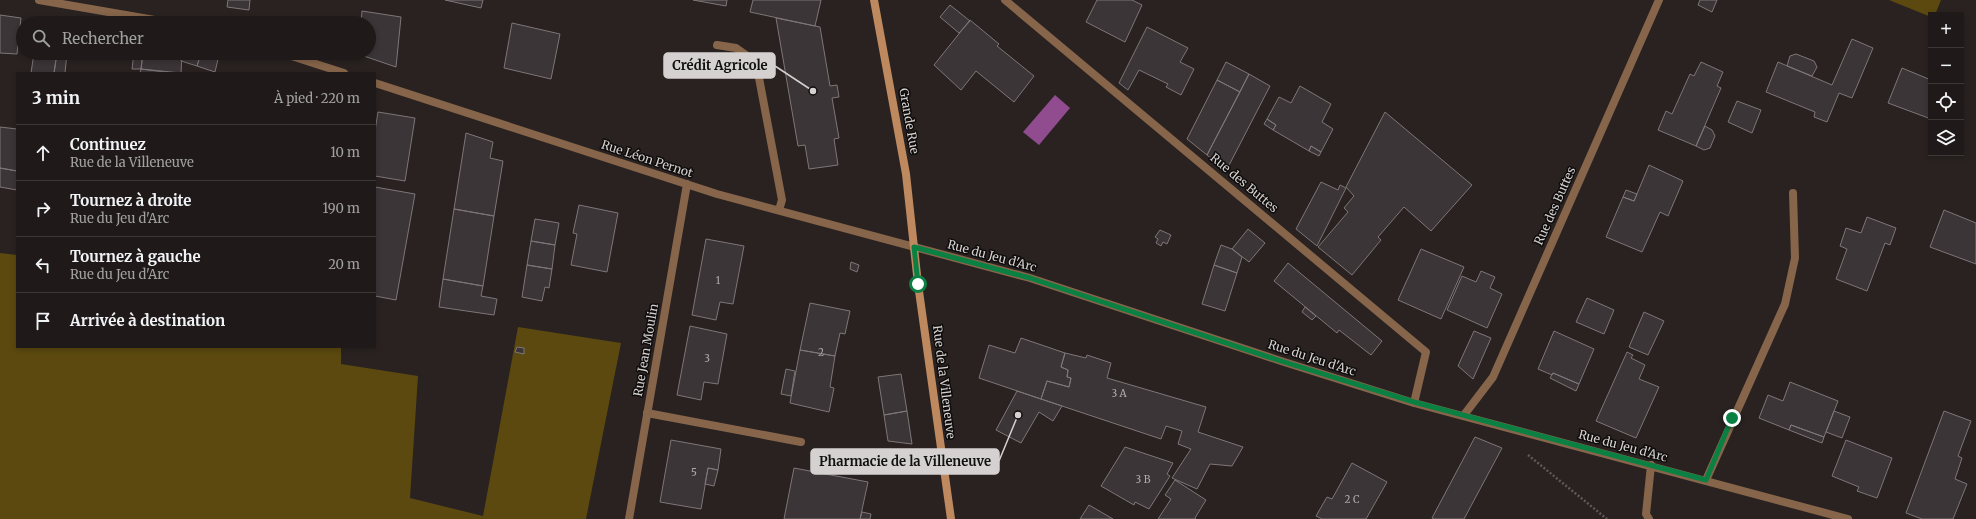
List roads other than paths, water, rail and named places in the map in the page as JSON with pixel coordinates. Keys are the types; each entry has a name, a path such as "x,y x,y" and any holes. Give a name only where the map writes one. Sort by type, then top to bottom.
{"main road":[{"name":"Grande Rue","path":"874,0 906,174 914,247"},
{"name":"Rue de la Villeneuve","path":"914,247 939,440 952,519"}],"street":[{"path":"39,0 132,16"},
{"name":"Rue des Buttes","path":"1005,0 1426,352 1414,402"},
{"name":"Rue des Buttes","path":"1464,415 1493,377 1659,0"},
{"path":"716,45 736,48 756,62 782,200 779,210"},
{"path":"304,60 341,72"},
{"name":"Rue Léon Pernot","path":"376,83 687,184 914,247"},
{"name":"Rue Jean Moulin","path":"629,519 687,184"},
{"path":"1706,480 1785,304 1795,258 1793,193"},
{"name":"Rue du Jeu d'Arc","path":"914,247 1030,278 1281,361 1414,402 1848,519"},
{"path":"648,413 801,442"},
{"path":"1649,519 1646,514 1651,465"}],"place":[{"name":"Crédit Agricole","path":"813,91"},
{"name":"Pharmacie de la Villeneuve","path":"1018,415"}]}
